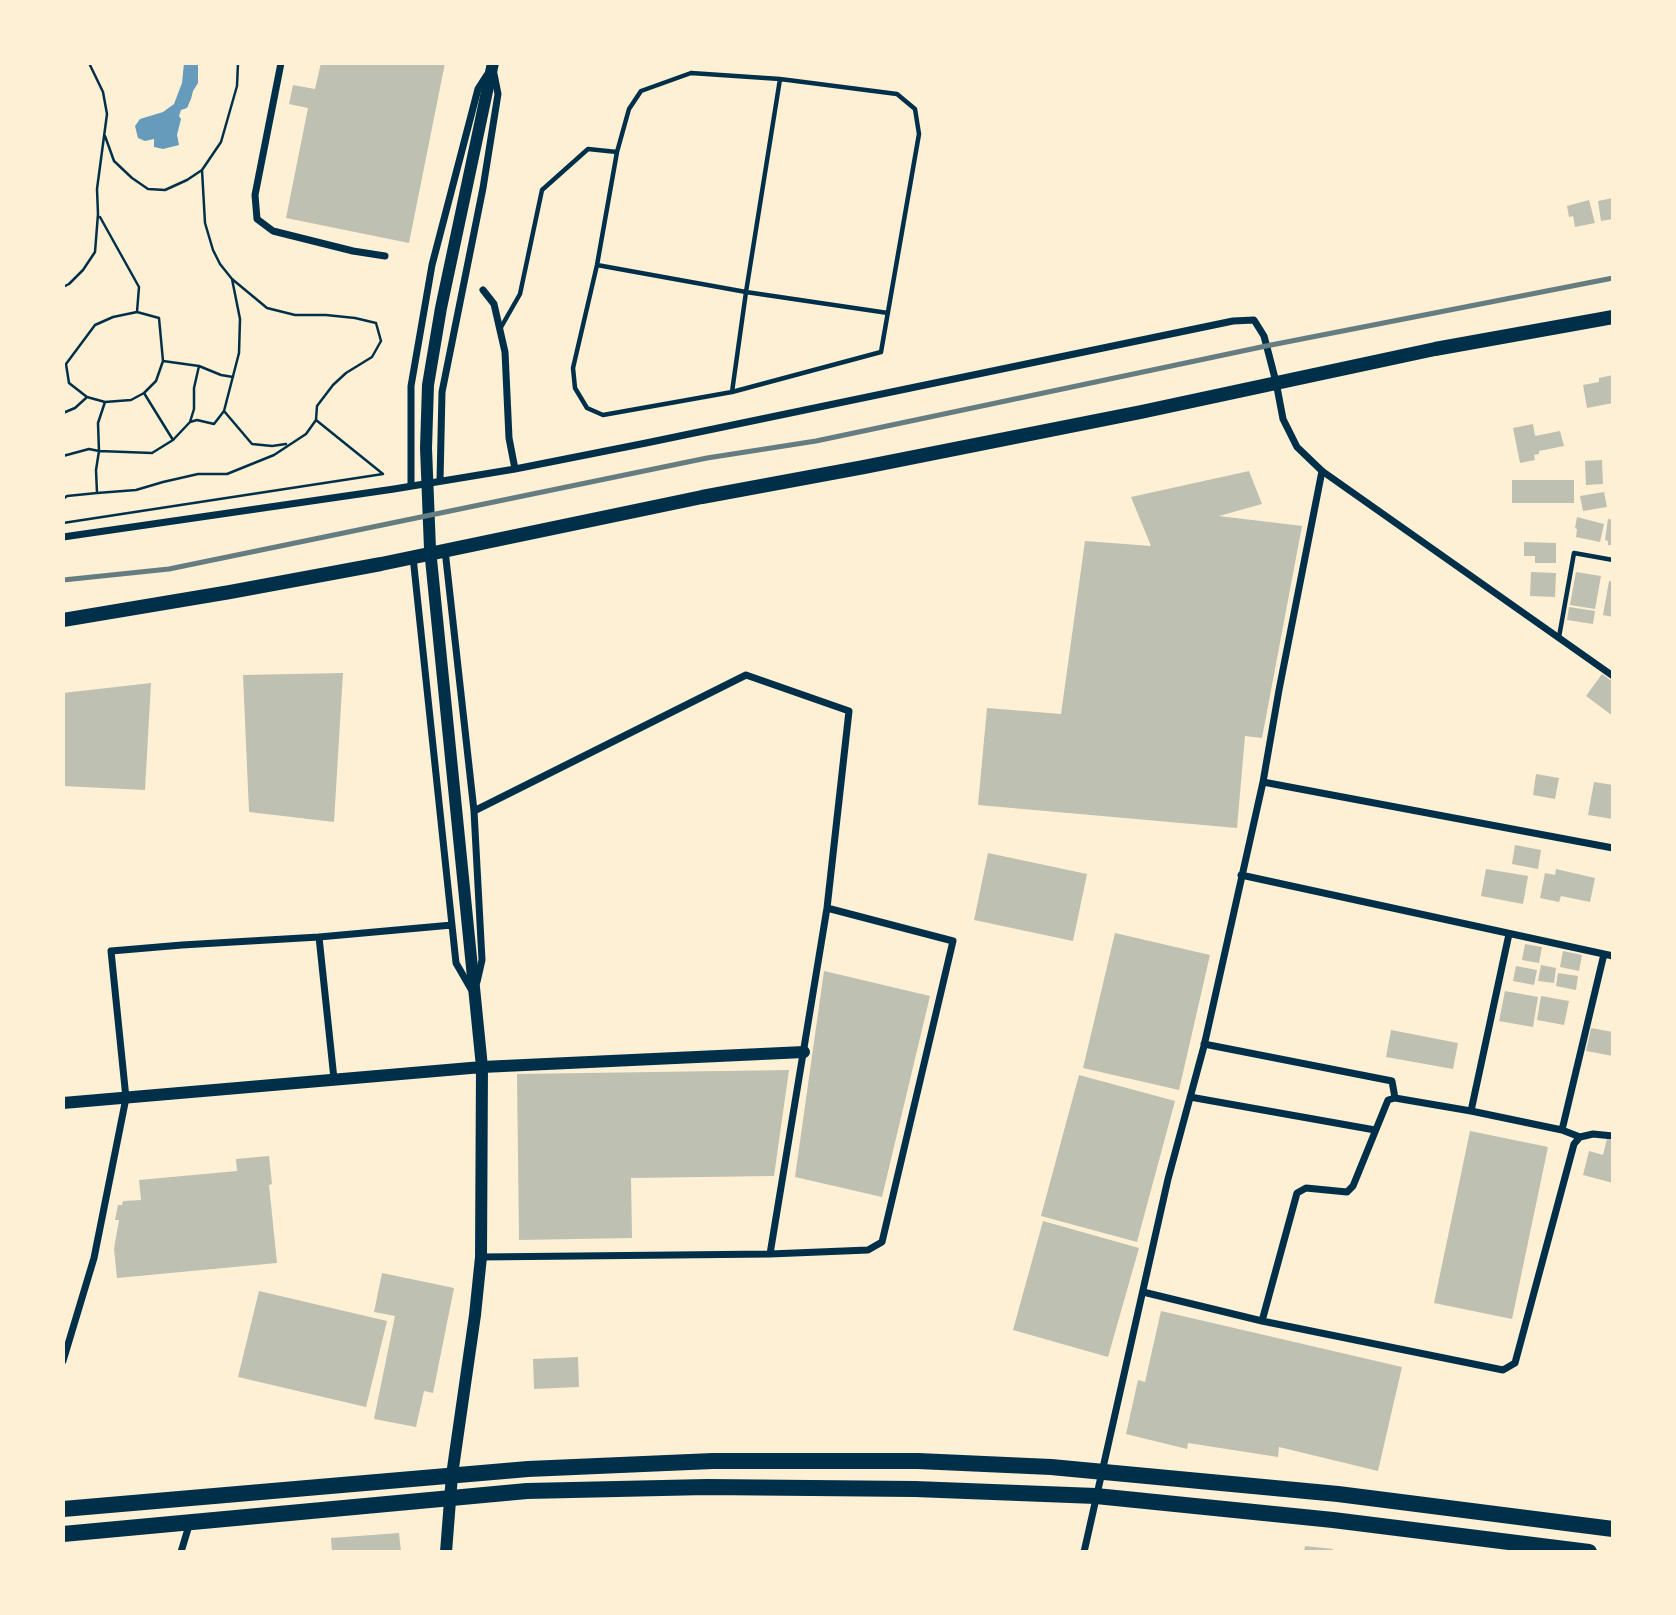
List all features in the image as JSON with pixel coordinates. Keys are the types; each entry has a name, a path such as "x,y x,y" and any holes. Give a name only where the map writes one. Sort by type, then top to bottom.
{"highway":[{"path":"63,1509 528,1469 713,1461 918,1461 1051,1466 1338,1494 1613,1529"},
{"path":"63,1534 527,1491 915,1489 1096,1496 1333,1520 1589,1552"}],"main road":[{"path":"63,620 413,557 702,496 1141,412 1435,349 1613,317"}],"street":[{"path":"281,63 255,195 257,219 273,231 385,256"},
{"path":"446,1552 452,1475 481,1257 482,1067 430,549 426,447 428,386 441,308 493,64"},
{"path":"440,481 442,392 483,188 498,94 493,64"},
{"path":"411,486 411,386 432,265 478,89 493,64"},
{"path":"483,290 494,304 505,352 509,438 515,469"},
{"path":"63,537 515,469 1233,321 1254,320 1264,336 1283,419 1297,447 1322,471 1613,676"},
{"path":"1084,1552 1168,1179 1204,1044 1263,782 1322,471"},
{"path":"445,550 474,811 482,960 474,996"},
{"path":"413,557 456,962 474,996"},
{"path":"474,811 746,675 849,711 827,908 770,1254"},
{"path":"1263,782 1613,848"},
{"path":"1241,875 1613,956"},
{"path":"481,1257 770,1254 868,1250 882,1242 953,941 827,908"},
{"path":"63,1361 94,1258 126,1098 111,951 452,925"},
{"path":"1471,1111 1509,934"},
{"path":"319,937 334,1079"},
{"path":"1562,1130 1604,954"},
{"path":"1204,1044 1392,1081 1395,1098"},
{"path":"63,1103 482,1067 804,1052"},
{"path":"1190,1097 1375,1130"},
{"path":"1262,1321 1297,1192 1306,1188 1347,1192 1353,1186 1388,1100 1395,1098 1471,1111 1580,1136 1613,1136"},
{"path":"1143,1292 1262,1321 1503,1370 1515,1363 1574,1144 1580,1136"},
{"path":"181,1552 190,1521"}],"lane":[{"path":"691,73 780,79 897,94 915,109 919,134 881,352 732,392 603,415 587,408 575,388 573,368 597,265 617,152 629,109 641,90 691,73"},
{"path":"732,392 780,79"},
{"path":"500,329 520,295 542,190 588,149 617,152"},
{"path":"597,265 746,292 888,313"},
{"path":"1559,638 1574,553 1613,560"}],"path":[{"path":"63,287 83,270 95,252 97,189 107,114 103,92 89,63"},
{"path":"105,136 114,161 148,189 165,190 187,180 202,170 221,142 237,86 238,63"},
{"path":"63,499 67,496 136,490 198,474 227,474 274,455 306,434 316,420 317,406 333,385 346,373 372,357 381,341 376,323 326,315 295,315 267,308 232,279 212,250 205,223 202,170"},
{"path":"98,214 139,287 137,312"},
{"path":"190,422 197,420 214,424 223,411 233,377 239,353 240,319 232,279"},
{"path":"137,312 159,318 163,361 156,381 144,393 131,400 105,402 87,397 69,383 66,364 95,325 113,317 137,312"},
{"path":"163,361 199,366 233,377"},
{"path":"63,456 89,449 152,453 173,440 190,422 199,366"},
{"path":"144,393 173,440"},
{"path":"63,413 75,408 87,397"},
{"path":"97,493 98,423 105,402"},
{"path":"223,411 252,444 289,444"},
{"path":"63,523 383,474 316,420"}],"water":[{"path":"184,63 198,63 198,83 187,108 181,110 179,116 179,145 163,149 154,147 154,139 145,141 138,138 135,126 140,119 163,112 174,104 182,83"}],"building":[{"path":"321,63 445,63 409,243 286,218 308,108 289,104 293,85 315,89"},
{"path":"1613,198 1613,219 1601,221 1598,201"},
{"path":"1589,200 1595,223 1575,227 1567,206"},
{"path":"1613,375 1613,403 1587,408 1583,385 1599,382 1599,378"},
{"path":"1533,424 1535,436 1560,431 1564,446 1539,451 1539,454 1534,455 1535,460 1520,463 1513,428"},
{"path":"1602,460 1603,484 1586,485 1585,461"},
{"path":"1249,471 1262,504 1219,516 1302,526 1262,738 1245,736 1237,828 978,805 987,708 1061,714 1085,541 1151,546 1131,497"},
{"path":"1512,480 1574,480 1574,503 1512,503"},
{"path":"1604,492 1607,507 1583,511 1580,496"},
{"path":"1577,517 1604,524 1600,542 1576,537"},
{"path":"1608,519 1613,520 1613,545 1608,545 1605,540"},
{"path":"1524,542 1556,543 1556,563 1535,563 1535,556 1524,556"},
{"path":"1531,572 1556,573 1555,597 1530,596"},
{"path":"1576,572 1601,576 1595,609 1570,605"},
{"path":"1609,581 1613,582 1613,617 1603,615"},
{"path":"1569,607 1595,611 1593,624 1567,620"},
{"path":"343,673 334,822 249,812 243,675"},
{"path":"1602,674 1613,682 1613,716 1586,696"},
{"path":"151,683 145,790 63,786 63,693"},
{"path":"1536,774 1559,778 1555,799 1533,795"},
{"path":"1594,782 1613,785 1613,819 1588,815"},
{"path":"1515,845 1541,850 1538,869 1512,864"},
{"path":"988,853 1087,874 1073,941 974,920"},
{"path":"1486,869 1528,876 1523,904 1481,896"},
{"path":"1556,869 1595,878 1590,902 1561,896 1559,902 1540,898 1545,873 1555,875"},
{"path":"1115,933 1210,955 1179,1090 1083,1068"},
{"path":"1525,944 1542,947 1539,963 1522,960"},
{"path":"1563,951 1582,955 1579,971 1560,967"},
{"path":"1541,965 1556,968 1554,983 1538,981"},
{"path":"1516,966 1537,970 1534,985 1513,981"},
{"path":"824,971 930,996 882,1197 795,1177"},
{"path":"1558,973 1578,976 1576,990 1556,986"},
{"path":"1505,991 1538,997 1533,1027 1499,1021"},
{"path":"1541,996 1569,1001 1564,1025 1537,1020"},
{"path":"1591,1028 1613,1032 1613,1056 1586,1051"},
{"path":"1391,1030 1458,1043 1453,1069 1386,1057"},
{"path":"789,1070 774,1176 631,1178 632,1238 519,1240 517,1074"},
{"path":"1079,1075 1175,1101 1137,1242 1041,1216"},
{"path":"1470,1131 1548,1147 1512,1319 1434,1303"},
{"path":"1607,1139 1613,1141 1613,1183 1583,1175 1589,1151 1603,1155"},
{"path":"269,1156 272,1184 269,1185 277,1263 117,1278 114,1249 119,1220 115,1220 118,1205 122,1205 123,1201 141,1200 139,1180 237,1171 236,1159"},
{"path":"1043,1221 1139,1248 1108,1357 1013,1330"},
{"path":"382,1273 454,1288 433,1393 424,1391 416,1427 374,1419 395,1316 374,1312"},
{"path":"259,1291 387,1321 366,1407 238,1377"},
{"path":"1161,1311 1402,1367 1378,1471 1279,1447 1278,1457 1188,1443 1187,1449 1126,1434 1138,1380 1145,1382"},
{"path":"578,1357 579,1387 534,1389 533,1359"},
{"path":"399,1533 401,1552 332,1552 331,1538"},
{"path":"1305,1546 1333,1549 1332,1552 1304,1552"}],"railway":[{"path":"63,580 169,569 707,458 816,441 1266,346 1613,278"}]}
